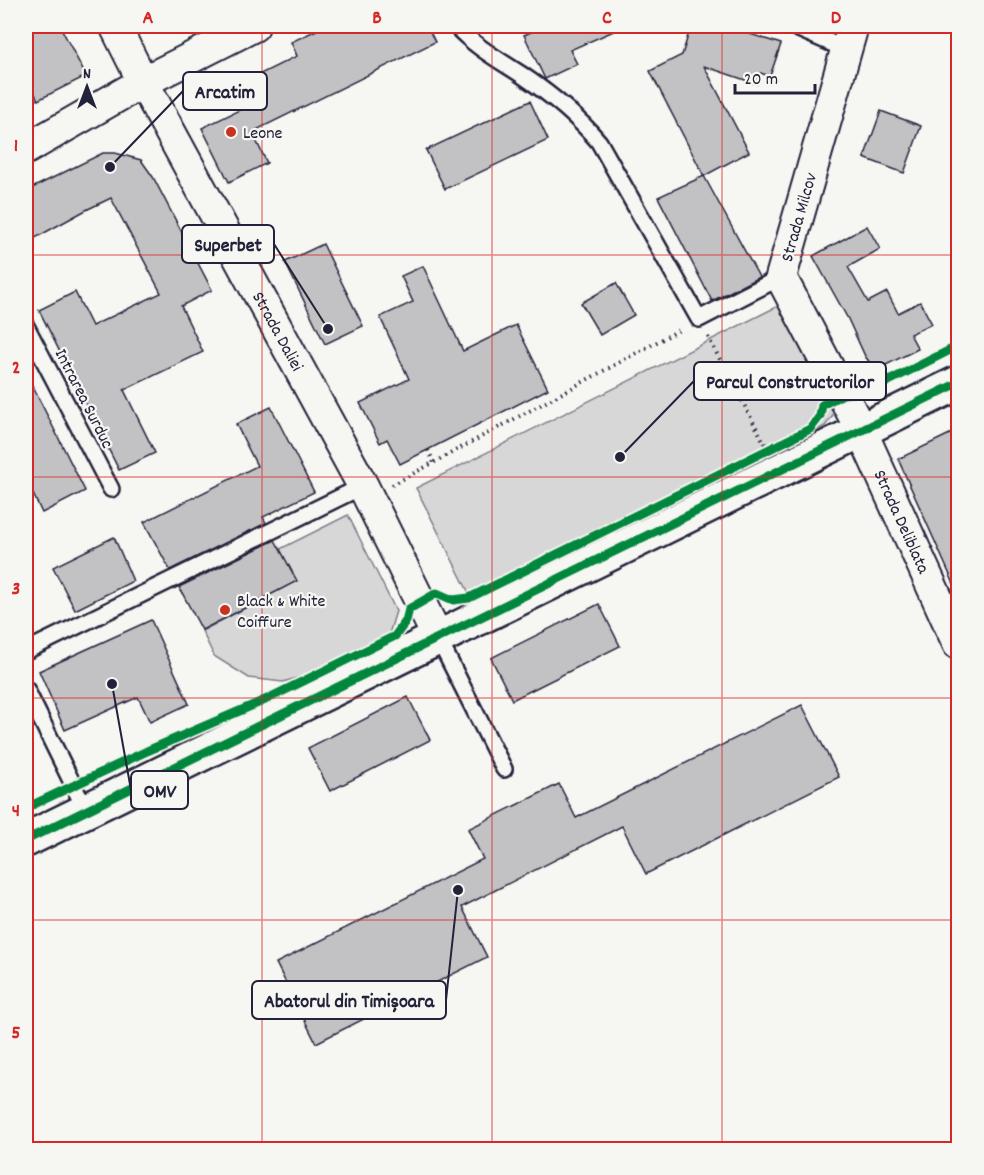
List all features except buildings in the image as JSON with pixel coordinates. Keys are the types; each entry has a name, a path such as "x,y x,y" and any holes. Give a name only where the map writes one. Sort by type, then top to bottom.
{"street":[{"name":"Strada Daliei","path":"115,26 142,82 373,488 438,638"},
{"path":"26,149 142,82 254,26"},
{"name":"Strada Milcov","path":"849,37 782,277 861,430"},
{"path":"26,840 958,383"},
{"name":"Strada Deliblata","path":"861,430 958,644"}],"lane":[{"path":"456,26 468,39 526,78 582,122 599,142 699,319 782,277"},
{"path":"792,26 849,37"},
{"name":"Intrarea Surduc","path":"26,326 111,489"},
{"path":"26,651 373,488"},
{"path":"438,638 504,769"},
{"path":"26,689 86,811"}],"path":[{"path":"373,488 434,463 699,319 769,450"},
{"path":"428,450 434,463"}],"shaded area":[{"path":"788,301 835,406 832,417 825,426 474,603 416,488"},
{"path":"348,515 396,611 389,634 313,673 283,682 249,678 214,656 202,631 296,581 280,549"}],"cycle path":[{"path":"26,808 147,751 265,700 395,636 406,621 409,609 437,593 453,600 469,598 810,429 820,416 822,405 843,394 869,391 958,346"},
{"path":"26,840 958,383"}],"place":[{"name":"Leone","path":"231,132"},
{"name":"Arcatim","path":"110,167"},
{"name":"Superbet","path":"328,329"},
{"name":"Parcul Constructorilor","path":"620,457"},
{"name":"Black & White Coiffure","path":"225,610"},
{"name":"OMV","path":"112,684"},
{"name":"Abatorul din Timișoara","path":"458,890"}]}
